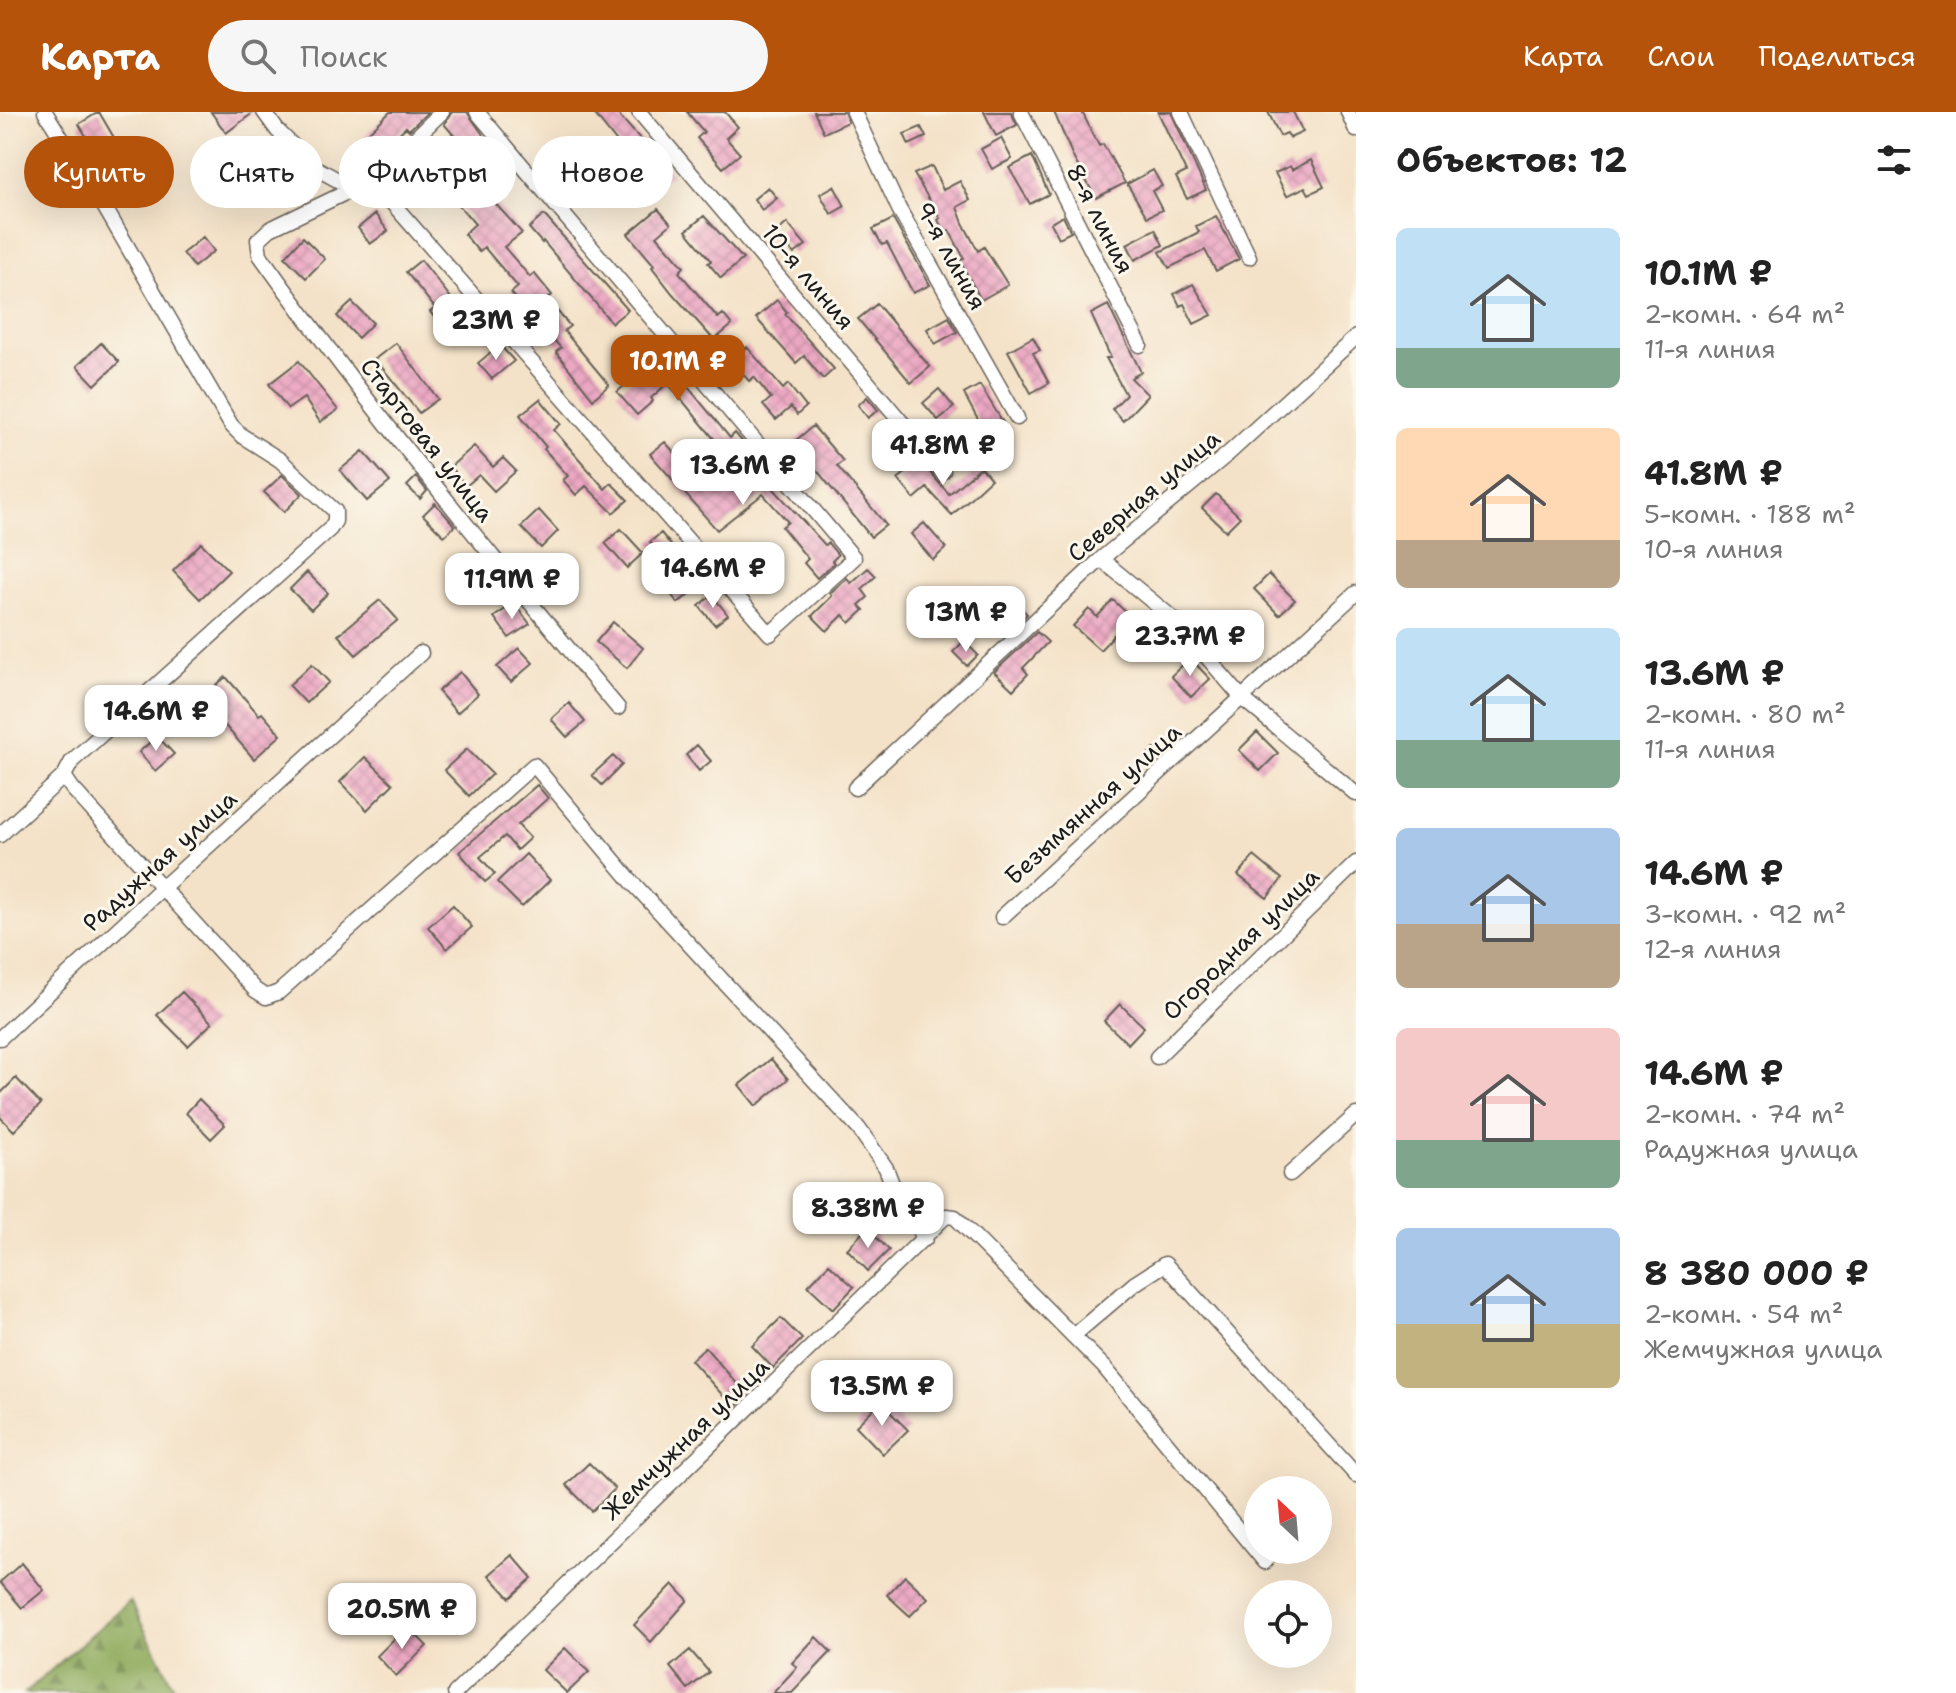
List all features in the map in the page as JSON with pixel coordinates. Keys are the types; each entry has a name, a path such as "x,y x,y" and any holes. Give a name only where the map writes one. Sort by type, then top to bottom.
{"street":[{"path":"0,835 64,776 72,761 330,529 335,521 335,511 280,460 242,436 231,425 101,201 45,112"},
{"path":"264,112 277,130 314,167 339,181"},
{"path":"417,136 442,112"},
{"path":"477,112 497,136"},
{"name":"10-я линия","path":"639,112 943,471"},
{"name":"9-я линия","path":"854,112 899,209 1017,418"},
{"name":"8-я линия","path":"1021,112 1140,345"},
{"path":"1181,112 1249,257"},
{"path":"1348,112 1356,130"},
{"path":"397,208 770,634 854,558 516,158"},
{"name":"Стартовая улица","path":"339,196 270,229 258,240 260,255 314,331 499,565 618,708"},
{"name":"Северная улица","path":"855,788 1101,559 1229,453 1356,337"},
{"path":"1101,559 1176,621 1242,698 1356,794"},
{"name":"Безымянная улица","path":"1002,917 1356,593"},
{"name":"Радужная улица","path":"0,1038 421,653"},
{"path":"64,776 255,990 266,997 279,992 534,765 632,882 859,1129 886,1168 894,1189 925,1239"},
{"name":"Огородная улица","path":"1157,1057 1356,863"},
{"path":"1290,1174 1356,1115"},
{"name":"Жемчужная улица","path":"455,1693 946,1216 955,1217 1074,1335"},
{"path":"1244,1537 1074,1335 1134,1284 1165,1264 1356,1475"}],"green space":[{"path":"130,1601 177,1693 25,1693"}],"building":[{"path":"99,112 113,136 86,136 79,124"},
{"path":"211,112 254,112 226,133"},
{"path":"390,112 428,112 409,130 406,127 396,136 365,136"},
{"path":"452,112 467,112 484,136 454,136 444,124"},
{"path":"593,112 616,112 638,136 612,136"},
{"path":"687,112 725,112 738,127 726,138 740,154 723,168 697,138 704,132"},
{"path":"814,112 844,112 848,122 824,133"},
{"path":"984,112 1011,112 1017,125 996,136"},
{"path":"1054,112 1082,112 1099,146 1103,144 1125,183 1096,198 1074,159"},
{"path":"1158,112 1171,112 1206,190 1187,199 1176,177 1186,172"},
{"path":"1268,112 1293,112 1303,132 1290,138 1287,133 1280,136"},
{"path":"921,127 926,137 909,145 904,134"},
{"path":"1001,138 1012,159 992,169 981,149"},
{"path":"1032,156 1049,194 1030,204 1009,168"},
{"path":"1311,160 1324,187 1309,194 1305,187 1287,196 1275,173 1290,166 1292,170"},
{"path":"932,166 943,190 960,181 970,200 957,207 963,223 978,251 984,247 1008,285 981,300 960,261 964,258 949,230 945,233 938,220 940,218 914,174"},
{"path":"1153,170 1162,186 1152,191 1162,210 1147,217 1127,184"},
{"path":"834,186 845,206 831,214 820,194"},
{"path":"768,187 777,198 762,210 754,199"},
{"path":"461,208 499,208 522,233 504,247 530,277 534,273 552,295 547,299 570,326 564,331 609,385 593,399 556,352 561,348 511,293 518,287 484,247 479,252 464,234 475,224"},
{"path":"658,209 671,224 657,236 684,267 679,272 718,318 723,314 732,325 714,340 672,293 628,234"},
{"path":"375,214 388,231 370,244 358,228"},
{"path":"544,215 628,310 612,323 529,228"},
{"path":"704,216 743,259 721,278 686,231"},
{"path":"1063,216 1071,232 1059,238 1051,223"},
{"path":"1216,216 1239,259 1216,271 1205,250 1169,268 1160,252 1199,232 1196,226"},
{"path":"893,219 930,285 913,293 887,243 882,245 873,229"},
{"path":"787,223 806,245 794,254 776,233"},
{"path":"1155,229 1163,245 1135,260 1127,244"},
{"path":"203,237 214,251 194,267 183,253"},
{"path":"303,237 325,259 306,278 285,257"},
{"path":"421,260 462,312 443,328 430,312 435,308 406,272"},
{"path":"1193,284 1212,315 1194,324 1184,304 1180,306 1174,294"},
{"path":"777,300 787,312 785,314 834,369 823,379 804,356 796,363 756,318"},
{"path":"352,302 373,323 358,338 337,316"},
{"path":"877,304 930,367 911,383 858,319"},
{"path":"1108,305 1141,372 1131,378 1148,395 1123,421 1112,409 1126,395 1106,358 1111,358 1091,314"},
{"path":"949,317 957,332 935,344 927,329"},
{"path":"1033,337 1040,350 1033,353 1049,383 1031,393 1008,351"},
{"path":"101,343 119,362 95,385 77,366"},
{"path":"396,343 438,399 419,413 375,359"},
{"path":"500,345 514,361 492,379 478,363"},
{"path":"747,347 783,389 788,384 806,407 797,415 791,407 776,420 763,405 771,398 754,377 749,381 731,360"},
{"path":"656,348 730,438 735,433 751,452 734,467 668,383 637,415 617,392 650,364 645,358"},
{"path":"299,361 338,410 320,422 304,398 288,409 269,384"},
{"path":"980,385 1007,429 986,441 964,394"},
{"path":"939,389 954,407 938,420 923,403"},
{"path":"867,397 878,410 868,418 858,405"},
{"path":"540,399 561,424 554,430 605,489 611,483 628,500 613,513 586,486 576,495 563,480 568,476 520,415"},
{"path":"813,426 843,461 837,466 886,525 871,537 794,442"},
{"path":"665,442 712,490 728,476 744,494 763,477 825,545 828,543 838,555 832,561 834,563 817,578 804,563 808,559 782,527 788,522 763,494 717,530 650,454"},
{"path":"474,446 493,467 503,458 516,471 494,491 479,475 466,486 450,467"},
{"path":"363,451 390,482 367,501 340,470"},
{"path":"920,461 949,494 981,467 991,479 952,515 927,488 914,499 898,479"},
{"path":"282,475 302,494 284,512 264,492"},
{"path":"416,477 427,491 420,499 407,486"},
{"path":"1216,494 1240,517 1226,531 1202,508"},
{"path":"435,503 455,526 444,536 423,515"},
{"path":"539,510 558,531 541,548 521,527"},
{"path":"924,523 946,548 933,560 911,534"},
{"path":"621,529 643,553 627,568 605,543"},
{"path":"661,533 671,545 660,554 650,542"},
{"path":"201,543 229,571 200,599 173,571"},
{"path":"670,561 693,591 678,603 654,573"},
{"path":"868,568 876,576 862,589 868,597 859,605 864,610 850,623 843,615 827,631 812,616 847,578 851,583"},
{"path":"307,572 328,593 311,610 290,589"},
{"path":"1269,574 1295,600 1279,615 1254,589"},
{"path":"490,579 496,589 484,596 478,586"},
{"path":"712,595 728,615 715,625 699,606"},
{"path":"380,600 398,620 356,655 338,635"},
{"path":"1113,600 1131,617 1100,650 1073,626 1089,609 1097,617"},
{"path":"514,603 530,624 509,638 494,617"},
{"path":"1018,605 1027,614 1016,625 1007,616"},
{"path":"613,622 643,648 627,668 596,642"},
{"path":"1037,632 1048,642 1023,668 1028,674 1013,690 994,672"},
{"path":"964,641 978,655 967,666 953,652"},
{"path":"519,648 533,663 511,682 497,667"},
{"path":"1190,658 1210,679 1191,697 1171,676"},
{"path":"312,664 329,682 306,703 289,685"},
{"path":"460,672 478,694 457,713 438,691"},
{"path":"226,677 281,735 254,759 198,700"},
{"path":"569,703 585,722 567,737 551,719"},
{"path":"1257,732 1278,753 1260,771 1239,750"},
{"path":"157,736 174,754 155,771 139,752"},
{"path":"697,745 711,761 699,771 686,755"},
{"path":"1154,748 1163,756 1154,764 1146,756"},
{"path":"467,749 492,774 469,796 444,770"},
{"path":"613,756 622,765 602,785 592,775"},
{"path":"365,757 393,784 367,810 340,782"},
{"path":"537,785 548,798 518,825 530,838 517,850 505,836 480,857 495,874 485,882 459,852"},
{"path":"526,854 550,880 522,907 497,882"},
{"path":"1254,856 1282,879 1267,898 1238,875"},
{"path":"453,905 472,927 447,949 428,927"},
{"path":"182,992 212,1023 188,1046 157,1015"},
{"path":"1120,1004 1144,1027 1128,1044 1104,1021"},
{"path":"771,1059 788,1079 756,1106 739,1085"},
{"path":"16,1078 41,1104 14,1131 0,1117 0,1094"},
{"path":"199,1099 225,1125 211,1139 186,1113"},
{"path":"867,1228 889,1250 868,1271 847,1249"},
{"path":"829,1264 854,1287 833,1309 808,1286"},
{"path":"781,1318 802,1339 773,1368 752,1346"},
{"path":"705,1347 747,1395 734,1408 691,1360"},
{"path":"880,1402 908,1430 883,1454 856,1426"},
{"path":"589,1463 615,1489 592,1511 566,1485"},
{"path":"512,1555 532,1578 510,1598 489,1575"},
{"path":"22,1563 44,1590 22,1608 0,1582"},
{"path":"905,1576 928,1598 910,1616 887,1595"},
{"path":"673,1584 688,1600 651,1642 634,1625"},
{"path":"407,1626 427,1646 396,1676 377,1656"},
{"path":"816,1637 831,1652 792,1693 773,1693 797,1667 792,1663"},
{"path":"565,1648 589,1672 567,1693 543,1670"},
{"path":"690,1650 709,1672 688,1689 670,1667"}]}
